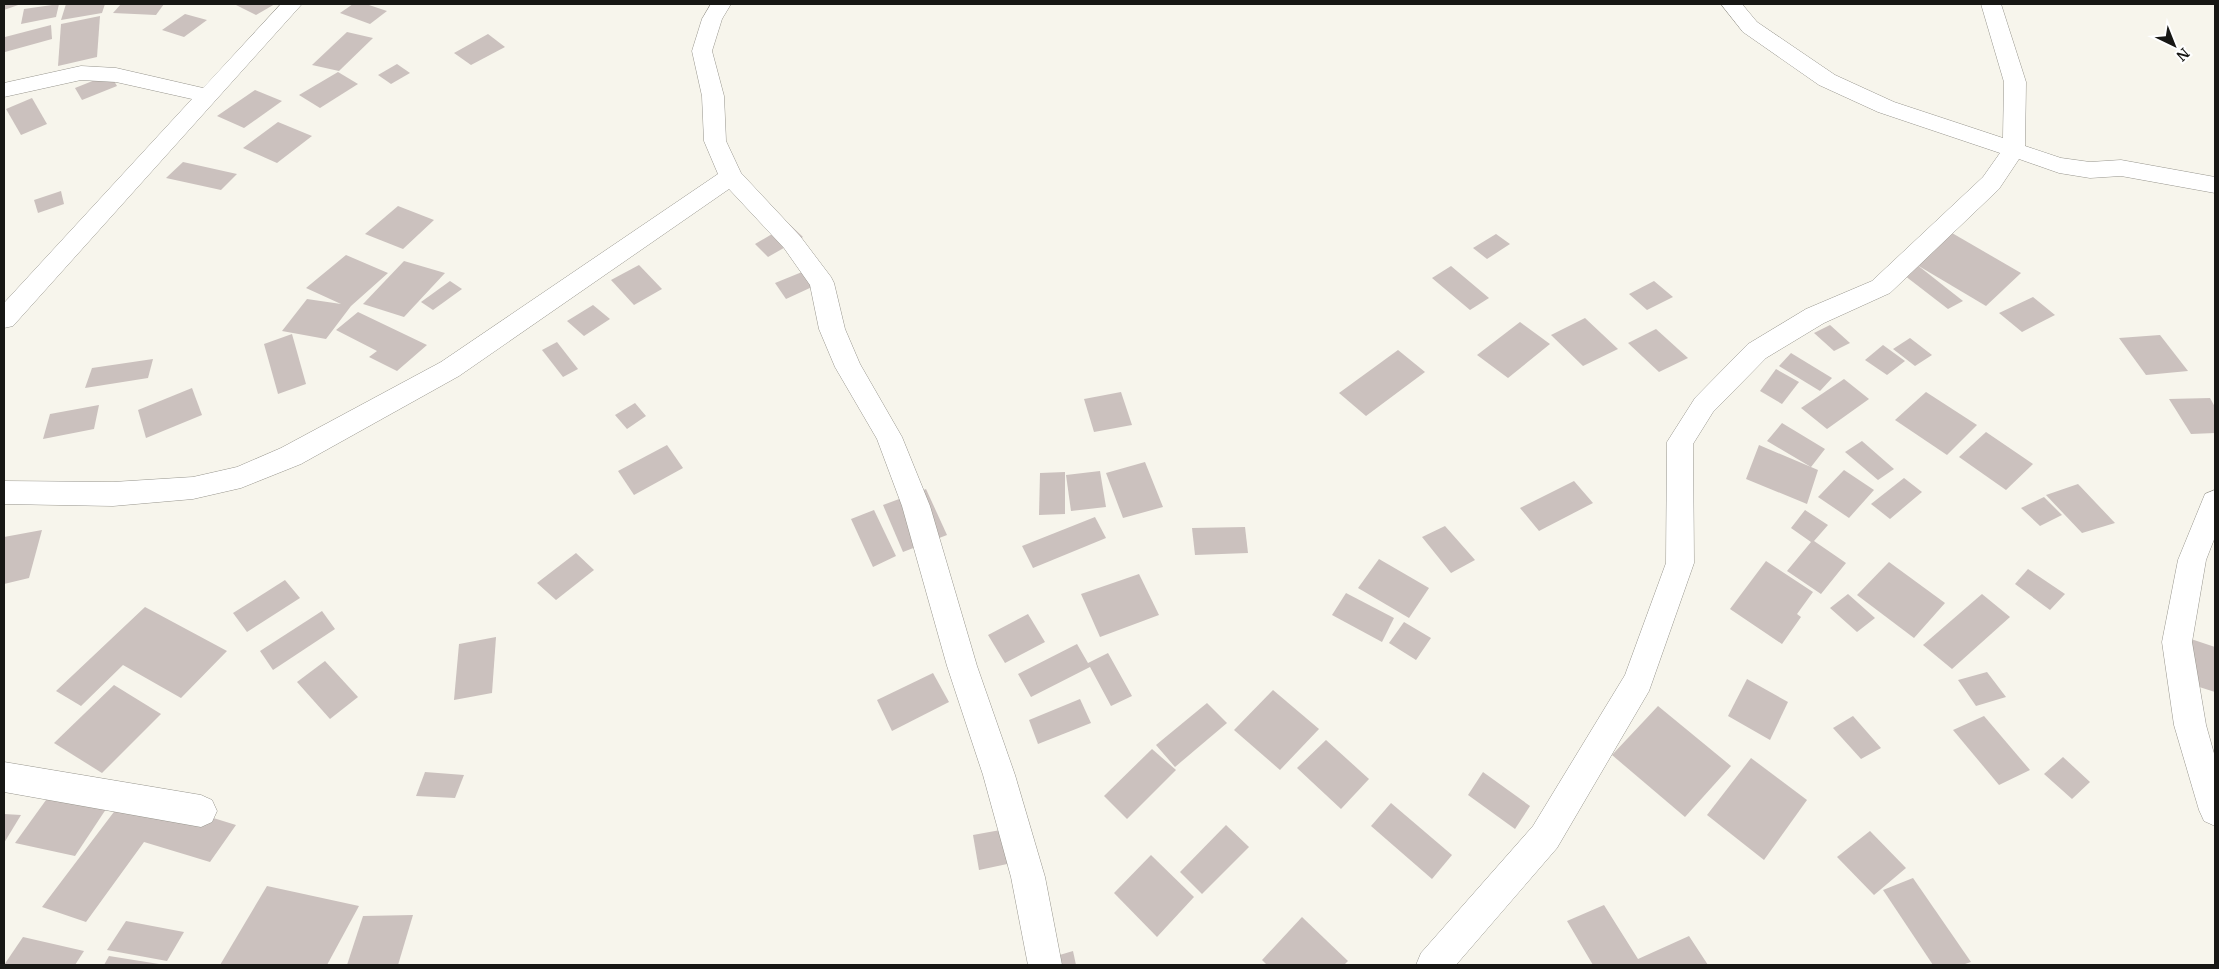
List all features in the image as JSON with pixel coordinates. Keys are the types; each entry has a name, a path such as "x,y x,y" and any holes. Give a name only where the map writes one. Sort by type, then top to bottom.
{"street":[{"path":"4,319 292,4"},
{"path":"721,4 712,19 702,51 713,96 715,141 731,176 792,242 822,282 832,329 848,367 889,437 916,506 962,666 999,776 1028,877 1045,965"},
{"path":"1731,4 1750,27 1827,80 1886,106 2059,165 2090,170 2121,168 2151,172 2215,186"},
{"path":"1433,965 1545,836 1638,681 1680,563 1680,442 1704,405 1757,351 1815,316 1881,287 1991,183 2014,149 2015,82 1991,4"},
{"path":"4,90 81,73 116,75 208,96"},
{"path":"4,493 113,494 193,488 241,476 291,456 450,369 731,176"},
{"path":"2215,502 2192,560 2177,642 2190,725 2215,810"},
{"path":"4,777 201,811"}],"building":[{"path":"4,4 21,4 4,10"},
{"path":"59,4 56,17 21,24 24,9"},
{"path":"66,4 105,4 102,13 61,20"},
{"path":"121,4 164,4 156,15 113,13"},
{"path":"234,4 275,4 256,15"},
{"path":"353,4 366,4 387,11 370,24 340,13"},
{"path":"185,14 207,20 184,37 162,30"},
{"path":"100,16 97,57 58,66 61,24"},
{"path":"51,25 52,39 5,52 5,37"},
{"path":"347,32 373,38 339,71 312,65"},
{"path":"488,34 505,47 471,65 454,53"},
{"path":"397,64 410,73 391,84 378,75"},
{"path":"338,72 358,84 320,108 299,95"},
{"path":"110,74 117,86 82,100 75,88"},
{"path":"255,90 282,101 244,128 217,116"},
{"path":"32,98 47,124 21,135 6,109"},
{"path":"278,122 312,136 277,163 243,148"},
{"path":"183,162 237,174 221,190 166,178"},
{"path":"61,191 64,204 38,213 34,200"},
{"path":"398,206 434,220 403,249 365,234"},
{"path":"789,224 803,237 768,257 755,244"},
{"path":"1952,233 2021,273 1986,306 1917,265"},
{"path":"1496,234 1510,244 1487,259 1473,248"},
{"path":"346,255 388,273 351,306 326,339 282,331 307,299 341,304 306,288"},
{"path":"404,261 445,273 404,317 363,304"},
{"path":"1916,264 1963,301 1948,309 1900,272"},
{"path":"639,265 662,289 634,305 611,280"},
{"path":"1451,266 1489,298 1470,310 1432,278"},
{"path":"802,272 812,287 786,299 775,283"},
{"path":"450,281 462,289 433,310 421,302"},
{"path":"1654,281 1673,297 1647,310 1629,294"},
{"path":"2033,297 2055,315 2022,332 1999,313"},
{"path":"593,305 610,319 584,336 567,321"},
{"path":"358,312 427,345 397,371 369,357 377,351 336,330"},
{"path":"1585,318 1618,349 1583,366 1551,335"},
{"path":"1520,322 1550,344 1508,378 1477,355"},
{"path":"1830,325 1850,343 1834,351 1814,333"},
{"path":"1656,329 1688,358 1659,372 1628,343"},
{"path":"292,334 306,384 278,394 264,344"},
{"path":"2160,335 2188,371 2146,375 2119,338"},
{"path":"1910,338 1932,355 1915,366 1893,349"},
{"path":"557,342 578,369 563,377 542,350"},
{"path":"1883,345 1905,361 1887,375 1865,360"},
{"path":"1398,350 1425,372 1366,416 1339,393"},
{"path":"1791,353 1832,378 1820,391 1779,366"},
{"path":"153,359 148,378 85,388 92,368"},
{"path":"1776,369 1799,382 1782,404 1760,391"},
{"path":"1844,379 1869,399 1827,429 1801,408"},
{"path":"192,388 202,415 146,438 138,410"},
{"path":"1121,392 1132,425 1094,432 1084,399"},
{"path":"1926,392 1977,425 1947,455 1895,420"},
{"path":"2210,398 2215,407 2215,433 2191,434 2169,399"},
{"path":"635,403 646,416 627,429 615,415"},
{"path":"99,405 94,429 43,439 50,414"},
{"path":"1782,423 1825,449 1811,467 1767,441"},
{"path":"1986,432 2033,464 2006,490 1959,457"},
{"path":"1862,441 1894,469 1878,480 1845,452"},
{"path":"667,445 683,468 634,495 618,471"},
{"path":"1759,445 1818,470 1807,504 1746,479"},
{"path":"1145,462 1163,507 1123,518 1106,473"},
{"path":"1844,470 1874,490 1849,518 1818,497"},
{"path":"1100,471 1106,507 1071,511 1066,475"},
{"path":"1065,472 1065,514 1039,515 1040,473"},
{"path":"1904,478 1922,492 1890,519 1871,504"},
{"path":"1574,481 1593,503 1539,531 1520,508"},
{"path":"2078,484 2115,523 2082,533 2046,495"},
{"path":"926,489 947,535 903,552 883,505"},
{"path":"2044,497 2062,515 2040,526 2021,508"},
{"path":"874,510 896,556 873,567 851,519"},
{"path":"1805,510 1828,525 1814,541 1846,563 1821,594 1787,571 1811,542 1791,528"},
{"path":"1095,517 1106,538 1033,568 1022,546"},
{"path":"1445,526 1475,560 1451,573 1422,537"},
{"path":"1245,527 1248,553 1195,555 1192,528"},
{"path":"42,530 29,578 4,584 4,537"},
{"path":"576,553 594,570 556,600 537,583"},
{"path":"1379,559 1429,588 1409,618 1358,588"},
{"path":"1766,561 1813,592 1797,614 1801,617 1782,644 1730,609"},
{"path":"1889,562 1945,603 1914,638 1857,595"},
{"path":"2028,569 2065,594 2050,610 2015,584"},
{"path":"1139,574 1159,615 1100,637 1081,594"},
{"path":"285,580 300,598 247,632 233,613"},
{"path":"1346,593 1394,618 1382,642 1332,615"},
{"path":"1848,594 1875,618 1857,632 1830,608"},
{"path":"1982,594 2010,617 1952,669 1923,645"},
{"path":"145,607 227,651 181,698 123,665 81,706 56,691"},
{"path":"322,611 335,629 273,670 260,651"},
{"path":"1028,614 1045,642 1005,663 988,635"},
{"path":"1404,622 1431,638 1416,660 1389,643"},
{"path":"496,637 492,693 454,700 459,644"},
{"path":"2191,639 2215,647 2215,692 2193,685"},
{"path":"1077,644 1088,663 1108,653 1132,696 1111,706 1090,667 1031,697 1018,674"},
{"path":"325,661 358,697 330,719 297,682"},
{"path":"1987,672 2006,697 1976,706 1958,680"},
{"path":"933,673 949,702 892,731 877,700"},
{"path":"1747,679 1788,702 1770,740 1728,716"},
{"path":"114,685 161,714 102,773 54,743"},
{"path":"1273,690 1319,729 1280,770 1234,730"},
{"path":"1080,699 1091,723 1038,744 1029,720"},
{"path":"1207,703 1227,723 1175,767 1156,745"},
{"path":"1658,706 1731,766 1685,817 1612,755"},
{"path":"1853,716 1881,748 1861,759 1833,728"},
{"path":"1984,716 2030,770 1999,785 1953,730"},
{"path":"1326,740 1369,779 1341,809 1297,768"},
{"path":"1152,749 1176,770 1127,819 1104,796"},
{"path":"2063,757 2090,782 2072,799 2044,774"},
{"path":"1751,758 1807,800 1764,860 1707,815"},
{"path":"425,772 464,775 455,798 416,796"},
{"path":"1483,772 1530,806 1515,829 1468,795"},
{"path":"59,782 116,794 75,856 15,843"},
{"path":"129,792 236,825 210,862 144,842 86,922 42,907"},
{"path":"1391,803 1452,855 1432,879 1371,826"},
{"path":"4,814 21,815 4,843"},
{"path":"1226,825 1249,847 1202,894 1180,872"},
{"path":"1006,829 1012,863 979,870 973,835"},
{"path":"1870,831 1906,868 1874,895 1837,857"},
{"path":"1151,855 1194,897 1157,937 1114,893"},
{"path":"1913,878 1971,962 1962,965 1933,965 1883,890"},
{"path":"267,886 359,906 327,965 220,965"},
{"path":"1604,905 1638,959 1689,936 1708,965 1593,965 1567,921"},
{"path":"413,915 398,965 347,965 363,916"},
{"path":"1302,917 1348,961 1344,965 1267,965 1262,960"},
{"path":"126,921 184,932 167,961 107,950"},
{"path":"23,937 84,951 75,965 4,965"},
{"path":"1073,951 1076,965 1026,965"},
{"path":"109,956 159,964 159,965 104,965"}]}
